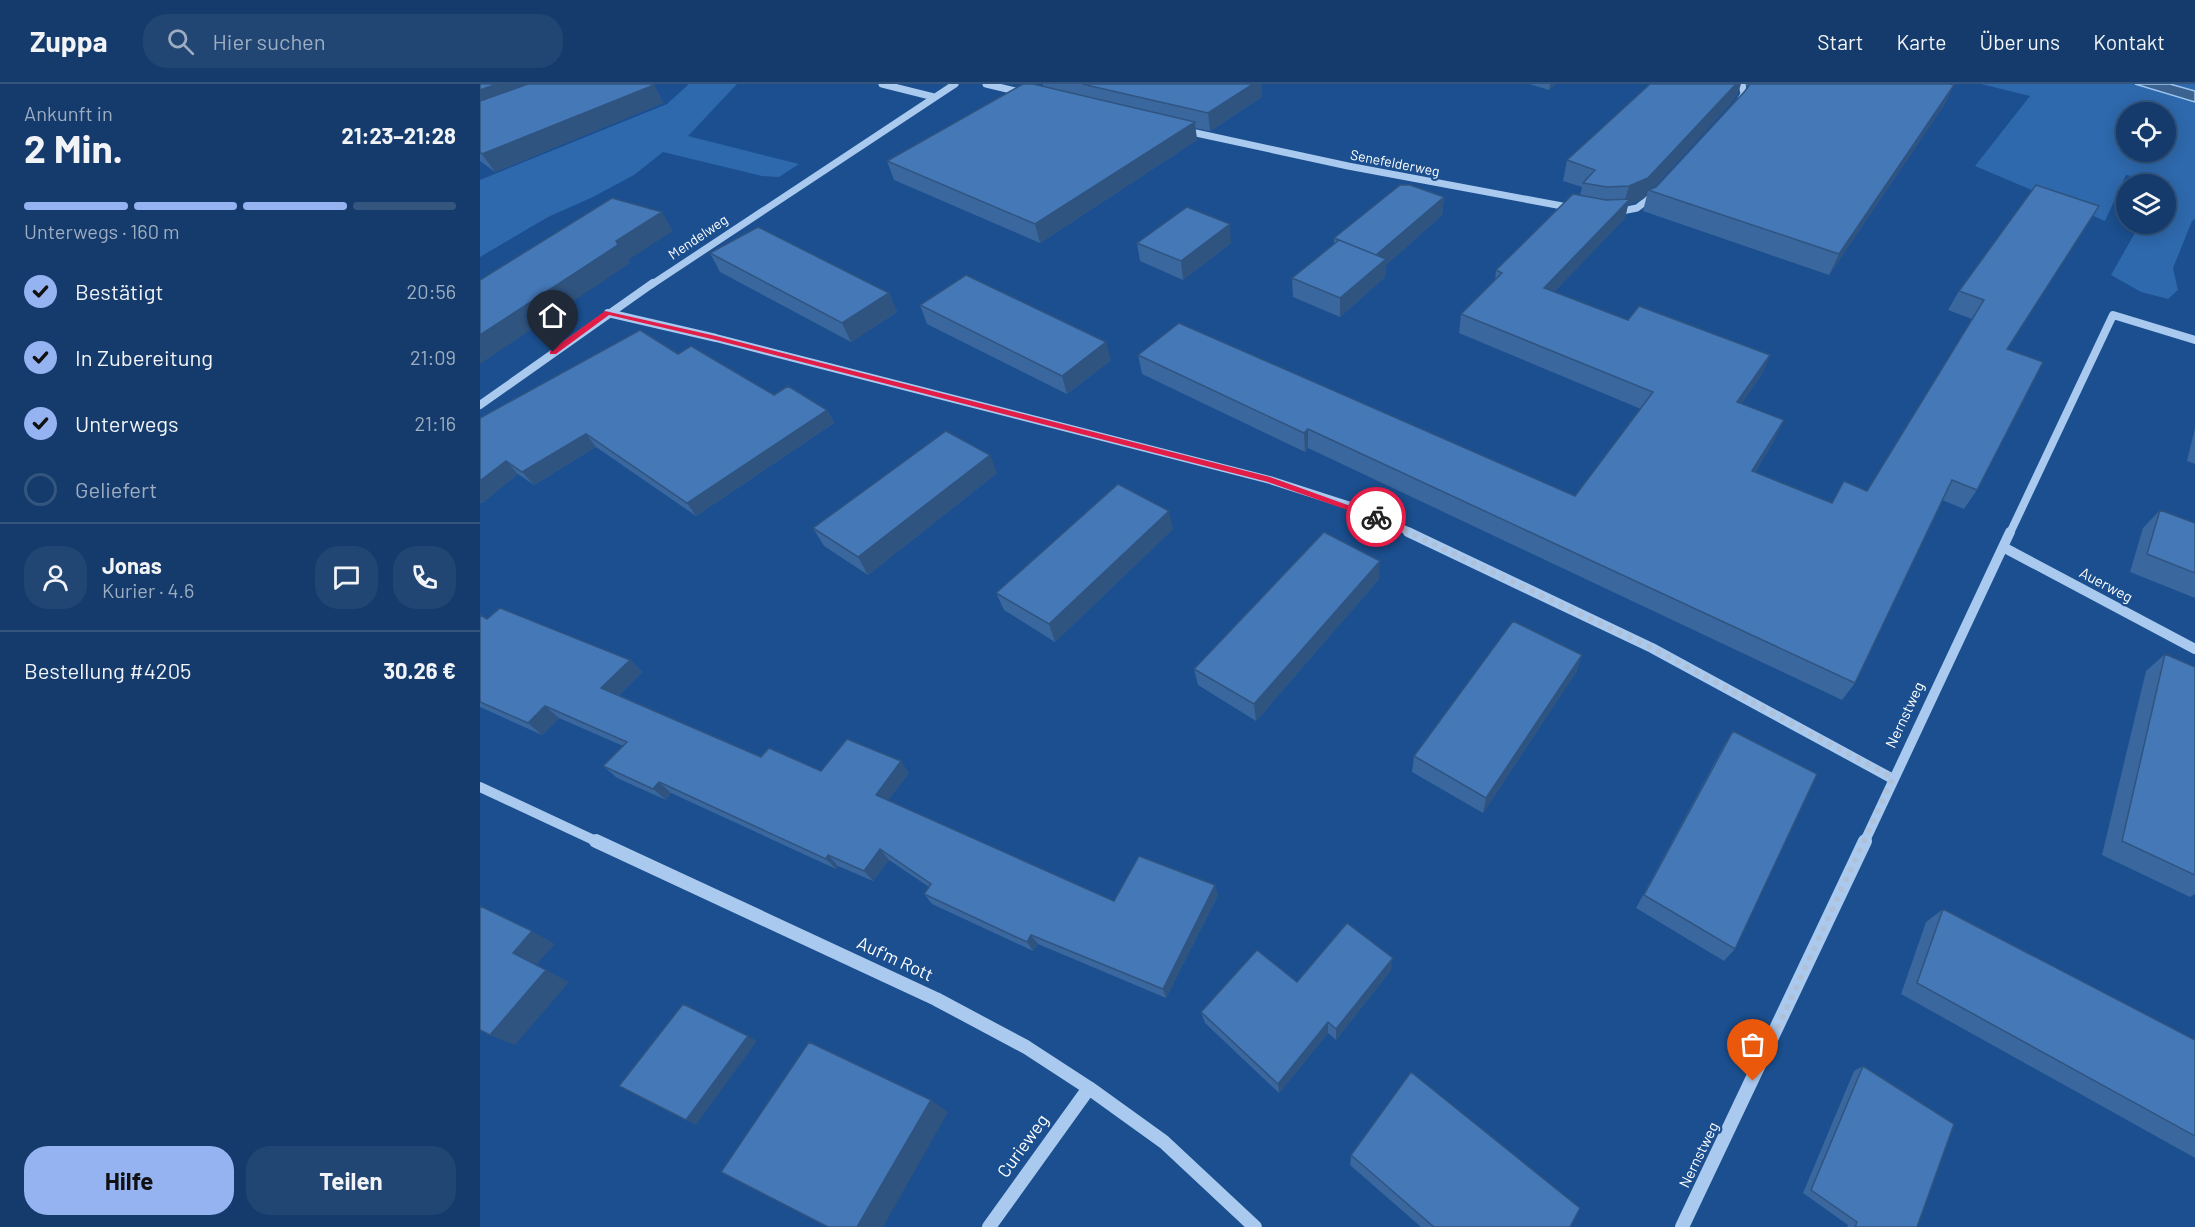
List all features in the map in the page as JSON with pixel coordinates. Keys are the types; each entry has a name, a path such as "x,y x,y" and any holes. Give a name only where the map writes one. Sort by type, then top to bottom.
{"street":[{"path":"882,84 934,97"},
{"name":"Mendelweg","path":"480,405 608,313 956,84"},
{"path":"986,84 1029,94"},
{"path":"1734,108 1744,94 1742,84"},
{"name":"Senefelderweg","path":"1170,127 1359,168 1581,209"},
{"path":"1602,213 1616,213 1637,208 1646,204 1661,188"},
{"path":"608,313 716,338 1270,480 1362,510 1652,648 1893,778"},
{"name":"Nernstweg","path":"1682,1227 1803,977 1893,778 2113,315 2195,340"},
{"name":"Auerweg","path":"2003,548 2195,649"},
{"name":"Auf'm Rott","path":"480,787 936,999 1026,1047 1089,1088 1164,1142 1255,1227"},
{"name":"Curieweg","path":"989,1227 1089,1088"}],"shaded area":[{"path":"689,84 737,84 688,136 799,164 779,177 762,176 663,152 634,175 548,217 480,257 480,180 667,104"},
{"path":"1981,84 2195,84 2195,219 2192,221 2173,268 2178,290 2168,299 2141,292 2111,275 2134,234 2176,234 2176,174 2116,174 2116,197 2105,221 1975,166 2030,96"},
{"path":"2135,84 2170,84 2195,91 2195,102"}],"building":[{"path":"480,84 497,84 480,90"},
{"path":"528,84 654,85 482,154 480,152 480,101"},
{"path":"1023,84 1033,84 1195,122 1035,224 887,161"},
{"path":"1082,84 1253,84 1208,113"},
{"path":"1650,84 1736,84 1648,178 1629,186 1607,187 1583,183 1595,170 1567,160"},
{"path":"1750,84 1954,85 1839,254 1648,190 1656,187"},
{"path":"1400,185 1410,185 1444,197 1376,255 1334,238"},
{"path":"2036,185 2099,206 2007,349 2043,362 1977,490 1952,480 1855,683 1308,429 1304,433 1138,355 1179,323 1575,496 1653,392 1461,314 1502,273 1496,270 1573,194 1606,200 1630,199 1544,288 1628,320 1639,306 1770,355 1737,402 1784,420 1752,471 1832,503 1844,481 1867,491 1984,300 1959,291"},
{"path":"612,198 662,212 616,241 618,245 480,335 480,280"},
{"path":"1187,207 1230,224 1181,261 1137,243"},
{"path":"758,227 889,293 842,323 710,253"},
{"path":"1339,240 1386,259 1340,298 1292,278"},
{"path":"966,275 1106,342 1062,376 920,305"},
{"path":"640,330 678,354 691,346 774,395 788,386 827,410 687,503 586,434 522,472 506,461 480,481 480,418"},
{"path":"946,431 990,455 858,557 813,528"},
{"path":"1118,484 1169,511 1049,624 996,593"},
{"path":"2160,510 2195,523 2195,573 2147,554"},
{"path":"1324,532 1380,561 1254,704 1194,669"},
{"path":"500,608 630,660 601,688 761,757 769,748 821,771 847,739 901,761 876,795 1114,901 1139,856 1215,885 1163,989 1031,935 1027,942 924,894 931,884 880,849 864,871 828,855 826,859 659,782 653,789 603,766 627,742 545,706 528,723 480,702 480,615 487,619"},
{"path":"1513,621 1582,655 1486,798 1414,756"},
{"path":"2165,654 2195,667 2195,875 2122,841"},
{"path":"1733,731 1817,774 1735,949 1644,895"},
{"path":"480,906 532,931 513,953 546,970 490,1035 480,1030"},
{"path":"1943,909 2195,1040 2195,1136 1917,983"},
{"path":"1347,923 1393,958 1336,1029 1328,1022 1278,1084 1201,1012 1257,950 1297,982"},
{"path":"683,1004 748,1036 686,1120 619,1086"},
{"path":"809,1042 931,1100 857,1227 828,1227 721,1172"},
{"path":"1863,1066 1954,1124 1917,1227 1855,1227 1857,1222 1811,1190"},
{"path":"1411,1072 1580,1208 1570,1227 1434,1227 1351,1155"}],"way so far":[{"path":"1376,517 1652,648 1893,778 1753,1081"}],"route":[{"path":"553,352 608,313 716,338 1270,480 1362,510 1376,517"}]}
